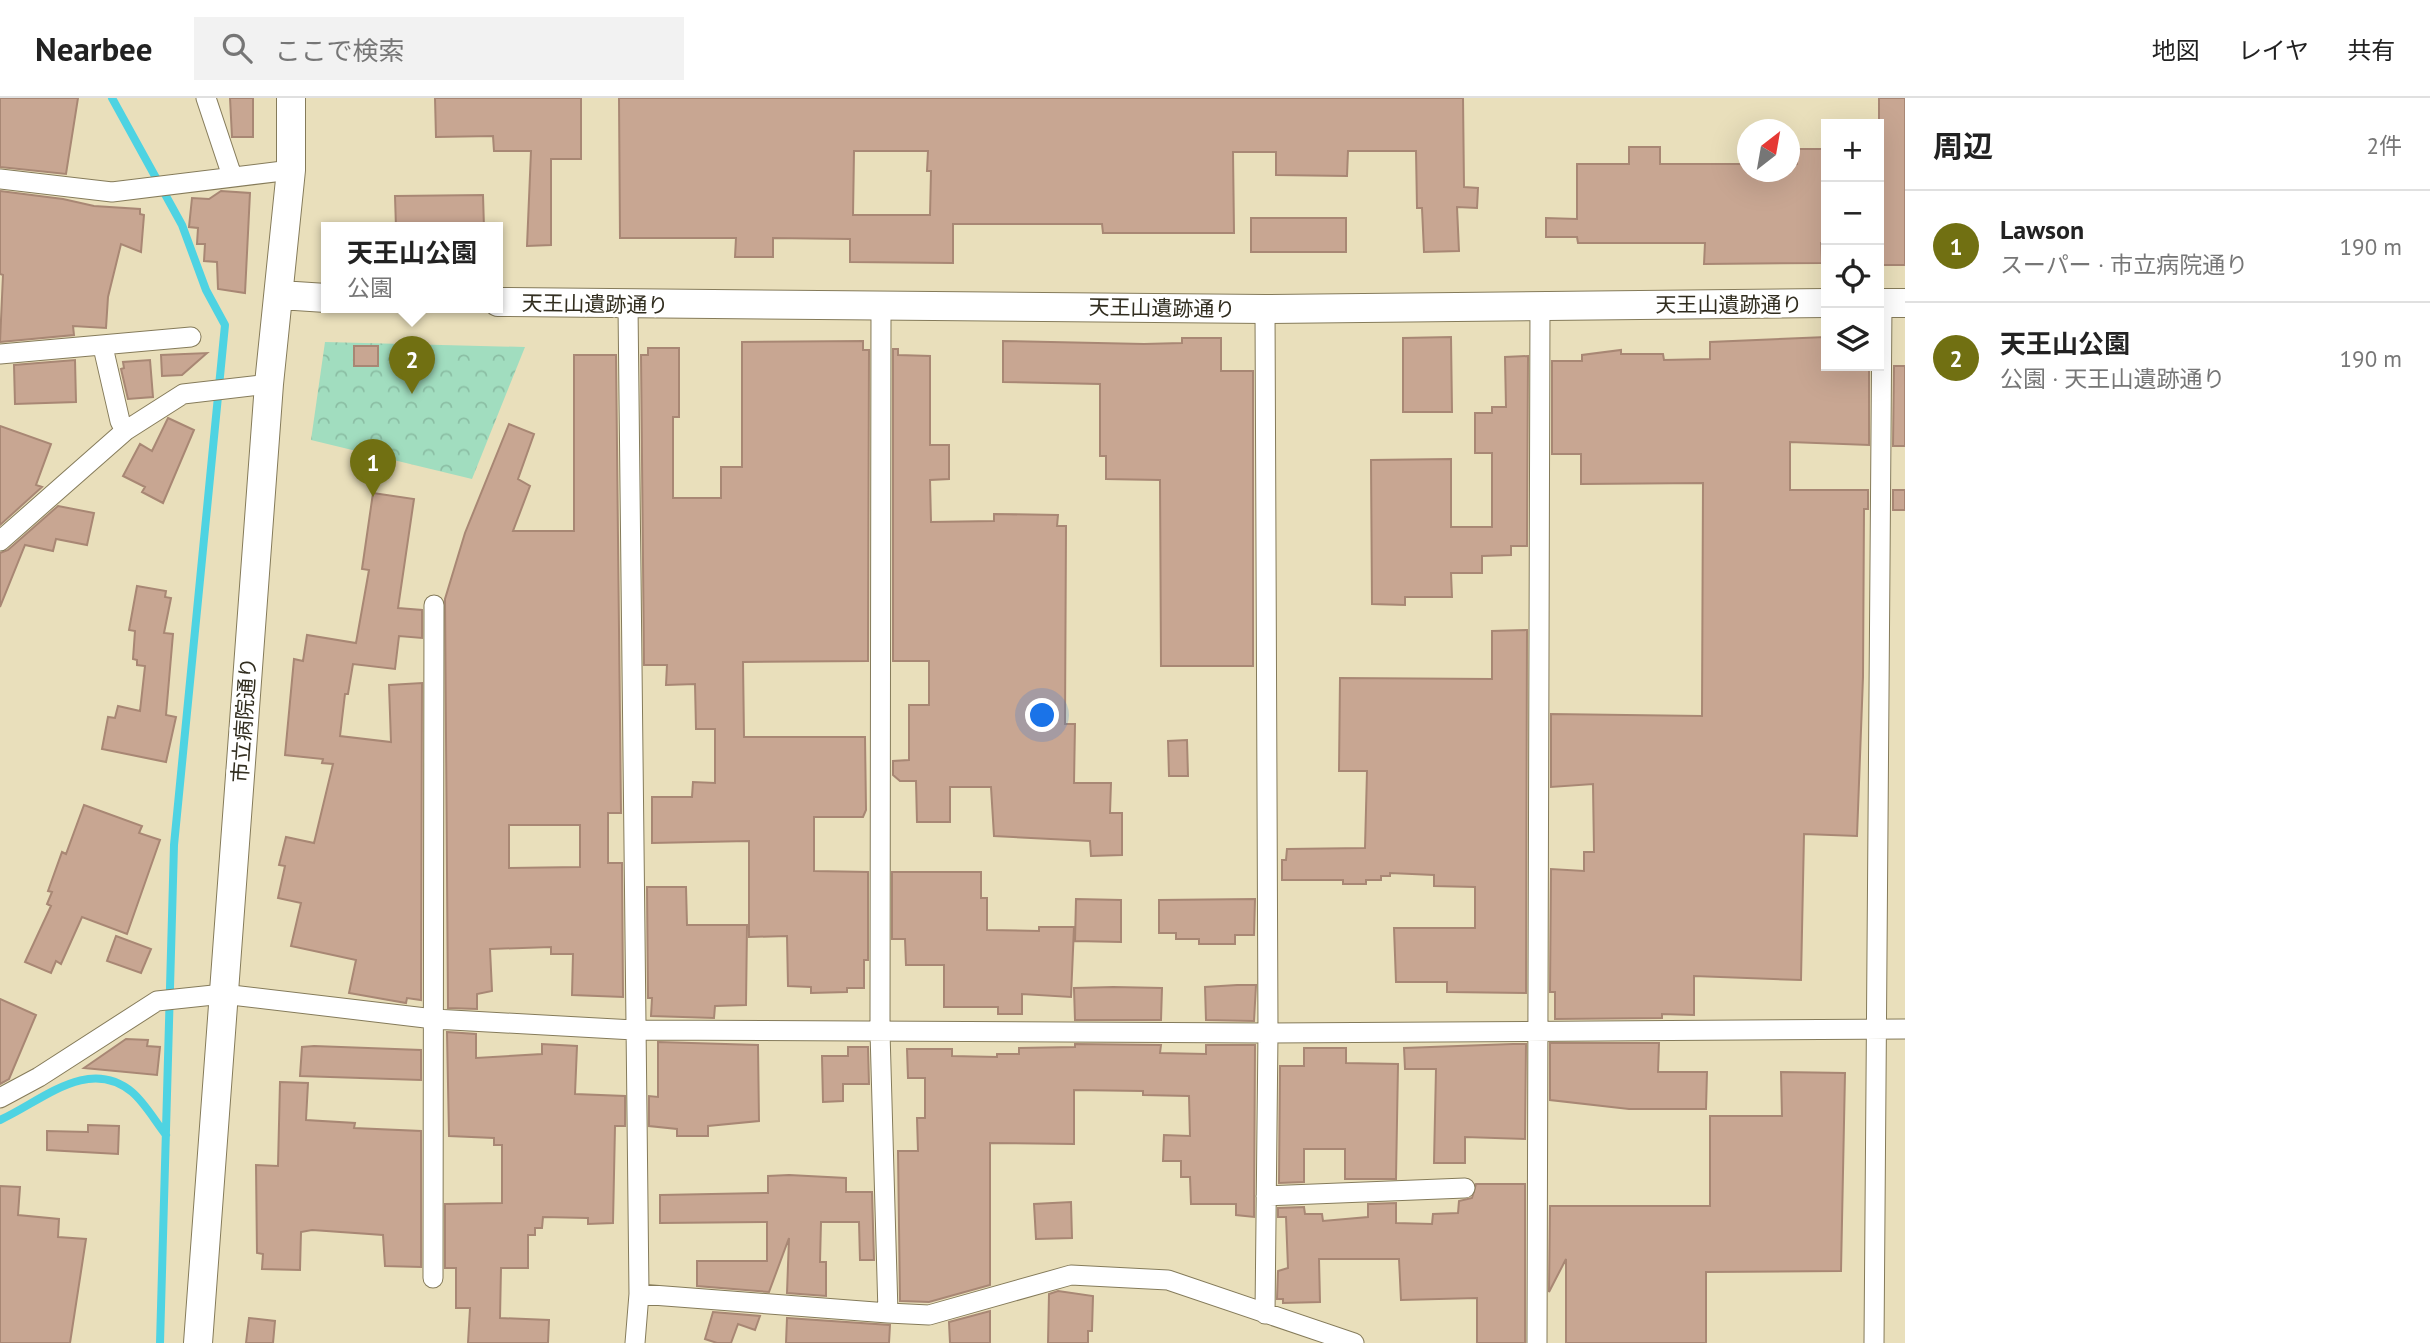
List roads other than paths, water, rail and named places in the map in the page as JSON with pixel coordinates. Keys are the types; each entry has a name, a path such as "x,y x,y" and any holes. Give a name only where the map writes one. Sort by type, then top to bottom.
{"street":[{"path":"206,98 232,176"},
{"name":"市立病院通り","path":"198,1343 269,384 291,170 291,98"},
{"path":"0,179 112,192 291,170"},
{"path":"280,295 321,298"},
{"name":"天王山遺跡通り","path":"503,302 628,306 881,304 1265,309 1821,303"},
{"path":"1874,1343 1874,1029 1889,303"},
{"path":"881,304 880,1032 888,1312"},
{"path":"1537,1343 1540,304"},
{"path":"628,306 639,1294 635,1343"},
{"path":"1265,309 1268,1032 1265,1314"},
{"path":"0,354 103,347 191,337"},
{"path":"103,347 120,421 125,431"},
{"path":"0,541 125,431 183,394 269,384"},
{"path":"433,1278 434,605"},
{"path":"0,1098 39,1077 157,1001 223,994 434,1019 634,1030 1537,1032 1905,1029"},
{"path":"1266,1196 1465,1188"},
{"path":"639,1294 929,1315 1071,1275 1168,1280 1354,1343"}],"waterway":[{"path":"112,98 182,225 206,290 225,325 174,845 160,1343"},
{"path":"0,1120 65,1085 99,1079 115,1082 132,1092 166,1135"}],"place":[{"name":"天王山公園","path":"412,394"},
{"name":"Lawson","path":"373,497"}]}
